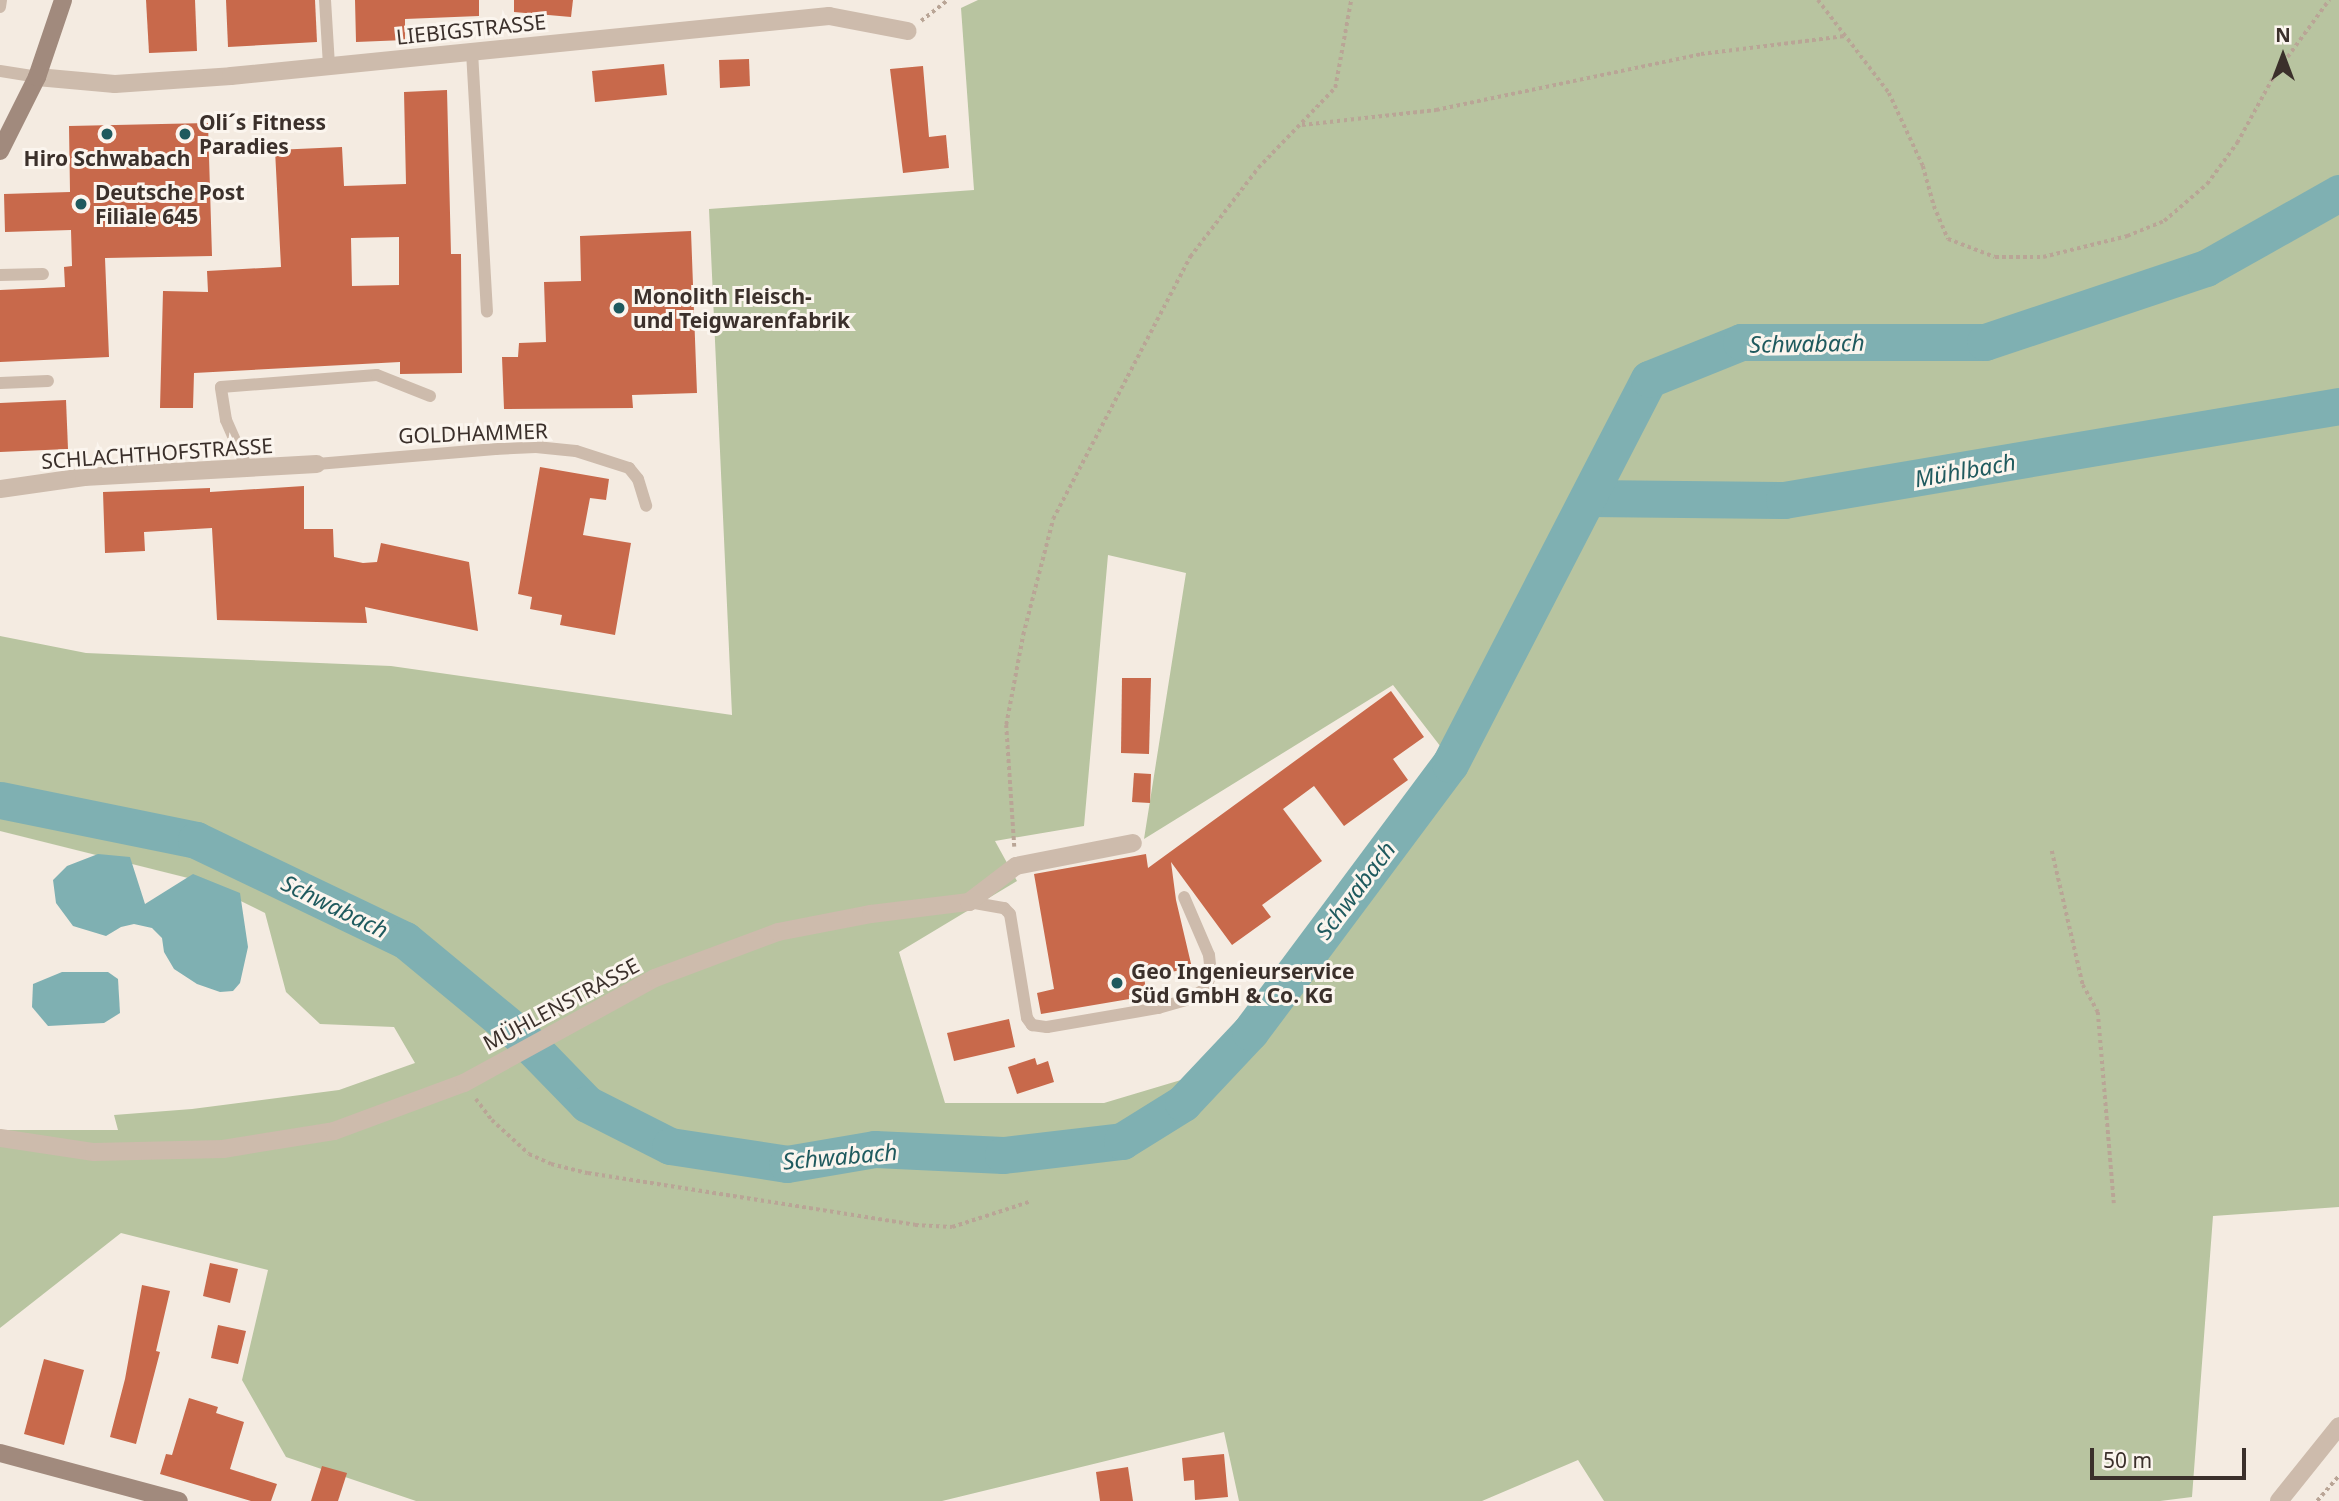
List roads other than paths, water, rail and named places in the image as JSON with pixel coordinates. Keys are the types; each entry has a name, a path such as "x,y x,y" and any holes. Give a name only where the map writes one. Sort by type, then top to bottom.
{"main road":[{"path":"0,151 5,132 37,77 62,0"},
{"path":"0,1453 178,1501"}],"street":[{"name":"LIEBIGSTRASSE","path":"37,77 115,84 329,66 829,16 908,32"},
{"name":"SCHLACHTHOFSTRASSE","path":"0,489 84,477 317,464"},
{"path":"969,902 1016,866 1133,843"},
{"name":"MÜHLENSTRASSE","path":"0,1138 94,1152 223,1149 334,1131 464,1083 656,978 778,932 871,914 969,902"},
{"path":"2279,1501 2339,1426"}],"lane":[{"path":"0,7 1,0"},
{"path":"325,0 329,66"},
{"path":"472,52 487,312"},
{"path":"0,72 37,77"},
{"path":"0,275 43,274"},
{"path":"247,468 226,419 221,387 377,375 430,396"},
{"path":"0,383 48,381"},
{"name":"GOLDHAMMER","path":"317,464 495,449 536,447 576,451 629,468 638,479 646,506"},
{"path":"969,902 1004,908 1010,914 1027,1018 1032,1025 1047,1027 1158,1008 1189,999 1205,989 1212,974 1209,955 1184,897"}],"water":[{"path":"98,854 130,857 145,904 193,874 240,893 248,947 240,983 233,991 220,992 197,984 174,969 164,952 162,938 152,928 134,924 121,927 106,936 73,926 56,903 53,880 67,866"},
{"path":"62,972 108,972 118,979 120,1013 104,1023 48,1026 32,1007 33,984"}],"waterway":[{"name":"Schwabach","path":"0,800 196,840 405,940 520,1035 587,1104 670,1146 787,1164 875,1149 1003,1155 1122,1141 1183,1103 1250,1032 1450,764 1649,379 1741,342 1985,342 2206,268 2339,193"},
{"name":"Mühlbach","path":"1588,498 1784,500 2339,406"}],"place":[{"name":"Hiro Schwabach","path":"107,134"},
{"name":"Oli´s Fitness Paradies","path":"185,134"},
{"name":"Deutsche Post Filiale 645","path":"81,204"},
{"name":"Monolith Fleisch- und Teigwarenfabrik","path":"619,308"},
{"name":"Geo Ingenieurservice Süd GmbH & Co. KG","path":"1117,983"}]}
